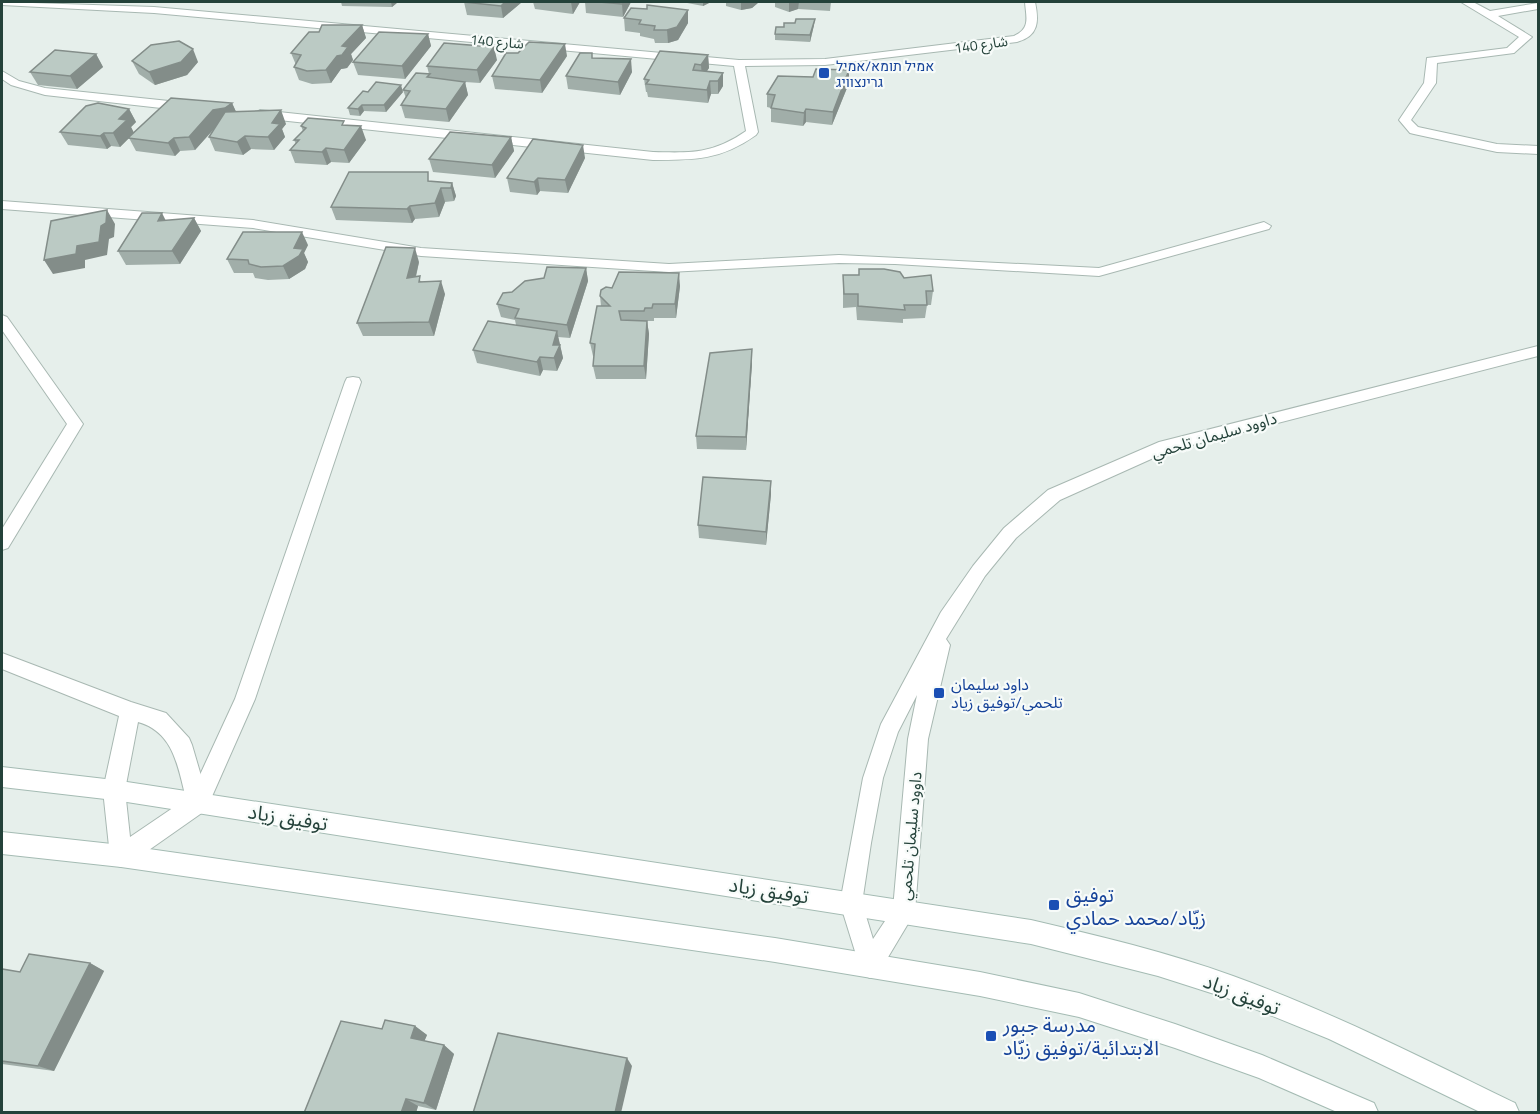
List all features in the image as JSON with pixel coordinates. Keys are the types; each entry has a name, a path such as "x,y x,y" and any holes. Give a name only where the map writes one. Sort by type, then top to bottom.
{"street":[{"name":"شارع 140","path":"2,3 154,10 739,63 825,62 1017,39 1028,34 1033,27 1030,2"},
{"path":"1466,2 1526,37 1510,51 1431,60 1430,83 1405,120 1414,130 1435,135 1497,148 1539,150"},
{"path":"1488,14 1539,6"},
{"path":"248,113 653,156 706,156 732,147 752,132 739,63"},
{"path":"2,74 15,83 45,92 200,108"},
{"path":"2,205 252,224 421,252 669,268 839,259 1099,272 1264,226"},
{"path":"2,320 75,424 2,543"},
{"name":"داوود سليمان تلحمي","path":"870,966 851,903 873,778 888,730 948,618 979,572 1010,533 1054,495 1165,446 1539,351"},
{"path":"121,856 198,803 245,699 354,382"},
{"name":"داوود سليمان تلحمي","path":"870,966 904,912 918,739 925,702 948,618"},
{"path":"2,661 130,711 159,719 182,745 198,803"},
{"path":"121,856 114,790 130,711"},
{"name":"توفيق زياد","path":"2,777 114,790 1031,932 1140,958 1234,988 1319,1024 1506,1113"},
{"path":"2,843 121,856 980,984 1079,1005 1175,1035 1262,1067 1365,1113"}],"building":[{"path":"464,2 505,2 501,6"},
{"path":"599,2 623,2 622,4"},
{"path":"647,5 688,10 677,27 667,30 654,30 655,26 639,24 641,20 624,18 631,8 647,9"},
{"path":"796,19 815,19 810,35 775,34 776,27 784,27 784,23 795,23"},
{"path":"322,25 362,25 342,46 348,47 342,55 337,56 326,70 307,71 294,67 301,55 291,53 309,32 319,32"},
{"path":"379,32 428,34 402,66 353,62"},
{"path":"179,41 193,49 181,62 149,72 132,61 151,45"},
{"path":"529,42 565,44 540,80 492,76 506,53 518,53"},
{"path":"444,43 494,47 477,70 427,66"},
{"path":"55,50 96,54 70,76 30,72"},
{"path":"660,51 708,55 701,65 695,64 693,70 723,73 718,81 710,81 707,90 646,84 649,80 644,79"},
{"path":"580,53 592,53 592,58 631,59 618,82 566,76"},
{"path":"816,69 849,70 833,112 806,109 804,113 771,108 775,95 767,94 778,76 813,77"},
{"path":"416,73 430,74 427,77 465,82 446,109 401,105 410,91 403,90"},
{"path":"376,82 401,85 384,105 362,105 358,109 348,108 363,91 368,92"},
{"path":"171,98 232,103 225,108 213,110 189,137 174,138 168,143 128,138"},
{"path":"98,103 129,109 119,119 127,120 113,133 104,133 100,136 60,132 86,106"},
{"path":"281,110 272,123 280,124 268,137 245,136 237,142 209,137 225,112"},
{"path":"308,118 344,121 342,125 361,126 344,150 326,148 322,152 290,150 299,140 294,140 306,128 301,126"},
{"path":"450,132 511,137 492,165 429,159"},
{"path":"533,139 583,145 565,180 538,178 534,182 507,178"},
{"path":"349,172 428,172 428,181 452,183 451,188 441,188 435,203 410,206 407,209 331,207"},
{"path":"107,210 106,223 101,226 99,242 77,246 76,254 44,260 51,221"},
{"path":"142,213 162,213 158,221 194,218 172,251 118,251"},
{"path":"243,232 302,232 294,248 303,249 299,256 283,266 261,267 249,264 248,260 227,259"},
{"path":"386,247 415,248 407,278 420,276 419,282 441,281 429,322 357,323"},
{"path":"547,267 586,268 567,325 515,318 519,309 497,304 503,293 512,292 525,281 544,278"},
{"path":"859,269 884,269 900,272 904,278 931,275 933,291 926,291 927,305 904,305 905,310 858,306 858,294 844,294 843,275 859,275"},
{"path":"619,272 679,273 675,304 653,304 652,308 645,308 644,311 619,311 621,320 647,321 644,366 593,366 595,344 590,343 597,306 610,306 600,296 601,290 606,287 612,288"},
{"path":"488,321 557,331 553,345 560,345 554,358 540,357 537,362 473,350"},
{"path":"752,349 746,437 696,436 710,353"},
{"path":"703,477 771,481 766,532 698,525"},
{"path":"29,954 90,963 38,1066 2,1061 2,969 20,972"},
{"path":"385,1020 415,1026 411,1038 444,1045 424,1103 406,1099 401,1113 304,1113 341,1021 382,1029"},
{"path":"498,1033 627,1058 615,1113 473,1113"}],"place":[{"name":"אמיל תומא/אמיל גרינצוויג","path":"824,73"},
{"name":"داود سليمان تلحمي/توفيق زياد","path":"939,693"},
{"name":"توفيق زيّاد/محمد حمادي","path":"1054,905"},
{"name":"مدرسة جبور الابتدائية/توفيق زيّاد","path":"991,1036"}]}
